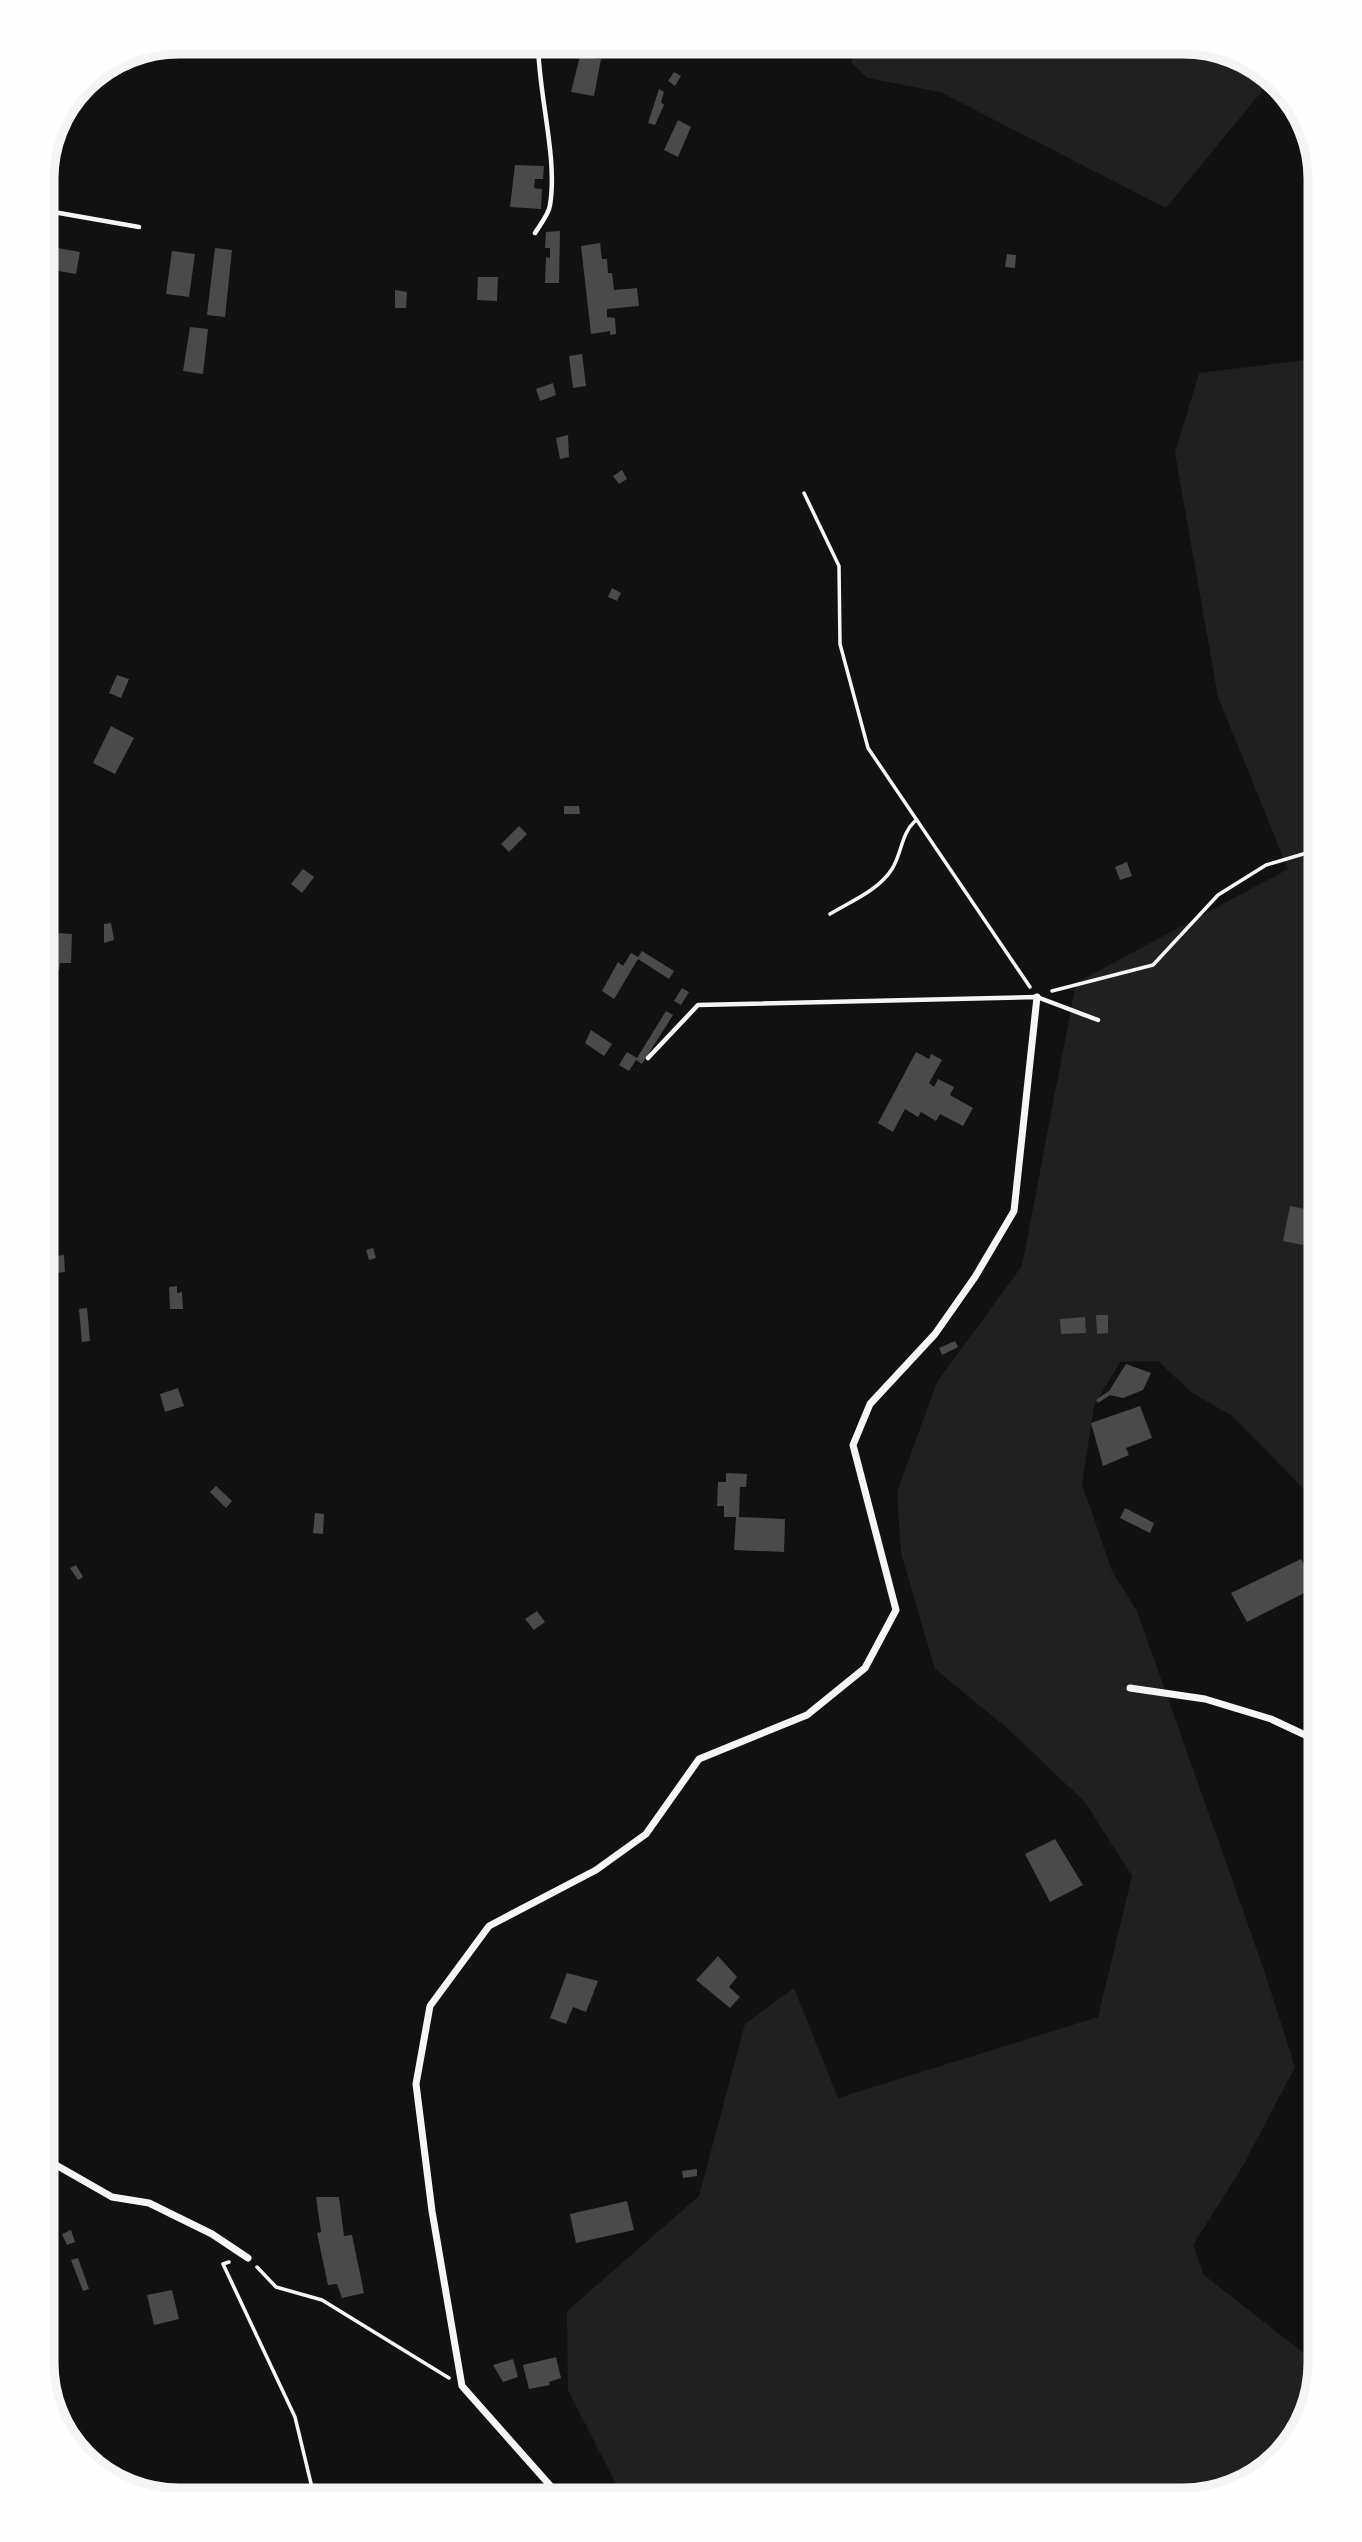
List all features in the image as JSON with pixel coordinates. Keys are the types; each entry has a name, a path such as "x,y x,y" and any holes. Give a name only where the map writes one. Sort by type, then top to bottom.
{"street":[{"path":"551,2487 462,2386 432,2211 416,2084 430,2006 489,1926 596,1870 646,1834 699,1759 807,1715 864,1668 897,1610 853,1445 870,1404 934,1334 975,1277 1014,1211 1037,997"},
{"path":"1130,1688 1205,1699 1270,1719 1308,1736"},
{"path":"54,2164 112,2197 149,2203 212,2234 248,2258"}],"lane":[{"path":"535,233 550,207 550,161 538,54"},
{"path":"55,212 139,227"},
{"path":"648,1058 698,1005 1037,997 1098,1020"}],"path":[{"path":"804,493 839,566 840,644 868,748 915,821 1037,997 1060,988 1153,965 1218,895 1266,865 1308,853"},
{"path":"830,914 881,884 893,867 906,829 915,821"},
{"path":"312,2487 295,2417 223,2264 248,2258 276,2287 322,2300 462,2386"}],"shaded area":[{"path":"855,55 1191,55 1223,61 1238,67 1266,86 1166,208 940,92 867,78 851,62"},
{"path":"1308,359 1308,1493 1232,1416 1191,1392 1158,1361 1120,1362 1094,1406 1082,1484 1112,1571 1137,1611 1263,1967 1295,2067 1244,2164 1193,2245 1204,2275 1308,2356 1307,2379 1301,2403 1287,2432 1265,2457 1252,2467 1215,2483 1191,2487 618,2487 568,2390 567,2311 699,2196 745,2024 794,1988 838,2098 1098,2017 1132,1876 1085,1802 1007,1728 935,1669 901,1553 897,1492 937,1382 1022,1266 1076,983 1288,869 1218,697 1175,453 1199,373"}],"building":[{"path":"580,56 601,59 594,96 571,92"},
{"path":"674,72 681,76 675,86 668,81"},
{"path":"659,89 664,92 661,102 664,105 655,125 648,123"},
{"path":"678,120 691,127 678,157 664,150"},
{"path":"515,165 544,166 543,179 535,179 534,188 542,189 541,209 510,207"},
{"path":"560,231 559,283 545,283 546,257 550,258 550,248 545,248 546,232"},
{"path":"600,243 602,259 607,259 608,273 612,273 614,290 637,288 639,306 607,309 607,317 615,318 616,334 610,335 610,331 591,334 581,246"},
{"path":"55,248 80,252 76,274 55,270"},
{"path":"215,248 232,250 225,317 207,315"},
{"path":"172,251 195,254 189,297 166,294"},
{"path":"1007,254 1016,255 1015,268 1005,267"},
{"path":"478,277 498,277 497,301 477,300"},
{"path":"395,290 407,292 406,308 395,308"},
{"path":"190,327 208,329 203,374 183,371"},
{"path":"582,354 586,386 573,388 569,356"},
{"path":"553,383 556,395 540,401 536,389"},
{"path":"568,435 569,457 560,459 556,438"},
{"path":"622,470 627,479 619,484 613,476"},
{"path":"612,588 621,593 617,601 608,597"},
{"path":"117,675 129,679 121,698 109,693"},
{"path":"111,726 134,738 115,774 93,763"},
{"path":"564,806 579,806 580,814 564,814"},
{"path":"519,826 527,834 509,852 501,844"},
{"path":"1127,862 1132,876 1120,880 1115,867"},
{"path":"303,869 314,877 302,893 291,884"},
{"path":"111,923 114,940 104,943 104,924"},
{"path":"57,933 72,934 71,963 60,963 59,970 55,970 55,941 57,941"},
{"path":"642,951 674,971 669,979 638,959 614,999 602,991 618,962 623,966 631,953 638,957"},
{"path":"682,988 689,992 681,1005 674,1001"},
{"path":"666,1011 673,1015 642,1064 636,1060 629,1071 619,1065 627,1052 637,1058"},
{"path":"591,1030 612,1044 604,1056 585,1043"},
{"path":"916,1052 929,1059 931,1054 942,1060 929,1083 934,1087 938,1079 954,1087 950,1095 973,1108 963,1126 940,1114 936,1121 921,1112 918,1117 905,1109 893,1132 878,1123"},
{"path":"1290,1206 1308,1210 1303,1245 1283,1241"},
{"path":"373,1248 376,1258 369,1260 366,1250"},
{"path":"64,1255 65,1272 54,1273 55,1256"},
{"path":"177,1286 177,1293 182,1292 183,1309 170,1309 169,1287"},
{"path":"87,1308 90,1341 82,1342 79,1309"},
{"path":"1096,1315 1108,1315 1108,1333 1097,1334"},
{"path":"1085,1317 1086,1333 1061,1334 1060,1319"},
{"path":"955,1341 958,1347 942,1355 939,1348"},
{"path":"1126,1364 1151,1373 1143,1390 1123,1398 1110,1395 1098,1403 1096,1400 1109,1391"},
{"path":"178,1388 184,1406 165,1412 160,1394"},
{"path":"1140,1406 1152,1438 1126,1448 1129,1455 1103,1466 1091,1423"},
{"path":"726,1473 747,1474 746,1487 740,1487 739,1517 785,1519 784,1552 734,1550 736,1517 724,1517 724,1506 717,1506 718,1482 726,1482"},
{"path":"216,1486 232,1501 226,1508 210,1492"},
{"path":"1125,1508 1154,1523 1150,1533 1120,1518"},
{"path":"315,1513 324,1514 323,1534 313,1533"},
{"path":"1301,1559 1308,1572 1308,1591 1247,1622 1231,1593"},
{"path":"76,1565 83,1577 78,1580 70,1568"},
{"path":"537,1611 545,1622 534,1630 525,1619"},
{"path":"1055,1839 1083,1885 1050,1902 1025,1854"},
{"path":"718,1956 737,1977 729,1987 740,1997 730,2008 696,1980"},
{"path":"567,1973 598,1981 586,2012 573,2007 566,2024 550,2018"},
{"path":"697,2169 697,2176 683,2178 682,2171"},
{"path":"316,2197 339,2197 344,2236 352,2235 364,2293 342,2298 337,2284 328,2285 317,2233 321,2232"},
{"path":"627,2201 634,2230 576,2243 570,2214"},
{"path":"71,2230 75,2242 67,2245 62,2234"},
{"path":"78,2258 89,2289 83,2291 71,2260"},
{"path":"172,2290 179,2319 154,2325 147,2295"},
{"path":"556,2357 561,2378 549,2382 550,2385 529,2389 523,2365"},
{"path":"513,2359 518,2377 503,2382 493,2365"}]}
